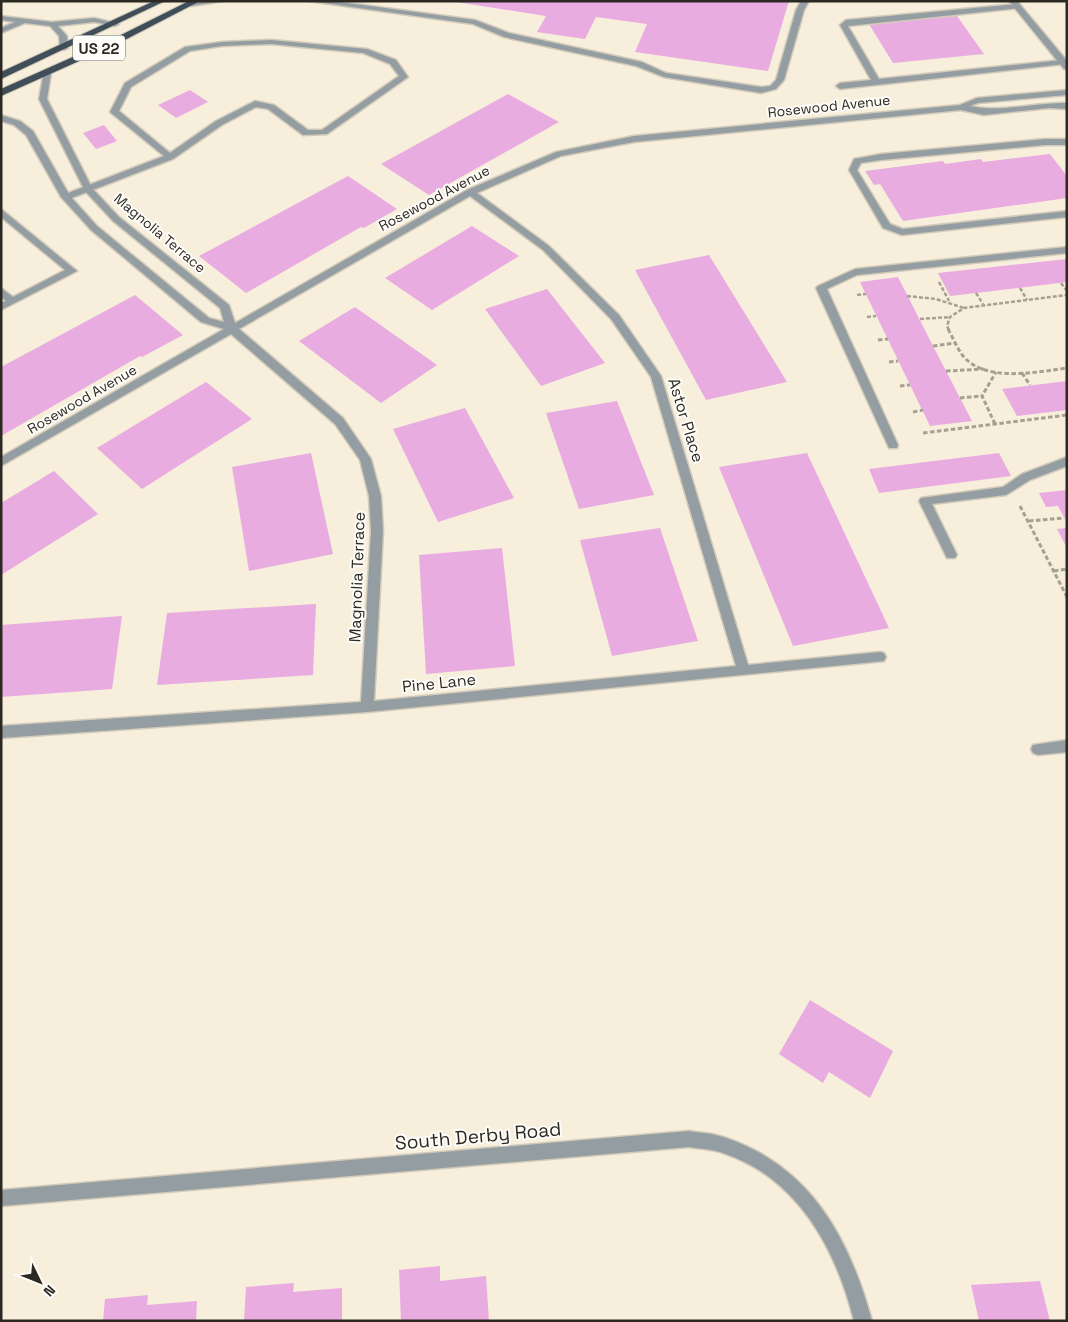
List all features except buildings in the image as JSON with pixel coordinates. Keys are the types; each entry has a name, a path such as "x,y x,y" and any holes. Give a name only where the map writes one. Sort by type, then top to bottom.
{"highway":[{"name":"US 22","path":"1,76 115,24 158,2"},
{"name":"US 22","path":"1,93 193,2"}],"street":[{"path":"193,2 220,1"},
{"path":"312,1 475,22 507,34 639,64 664,75 761,90 777,84 783,71 800,10 805,1"},
{"path":"876,82 844,29 844,26 849,22 1015,4 1065,65"},
{"path":"1,18 52,24 94,20 115,24"},
{"path":"1,31 26,20"},
{"path":"52,24 63,36 64,48"},
{"path":"66,197 170,157 219,123 255,104 271,107 306,133 324,132 404,77 394,62 364,51 253,42 188,49 128,86 114,112 170,157"},
{"path":"840,86 1065,65"},
{"name":"Magnolia Terrace","path":"47,72 43,99 88,189 116,219 226,307 231,328"},
{"name":"Rosewood Avenue","path":"1,462 470,192 559,154 634,139 961,107 977,101 1067,92"},
{"name":"Rosewood Avenue","path":"961,107 984,112 1049,105 1067,106"},
{"name":"Magnolia Terrace","path":"1,118 17,123 30,133 66,197 94,228 205,320 231,328 339,421 365,459 375,496 377,531 367,707"},
{"path":"1067,142 880,157 857,161 853,170 886,226 902,232 1067,214"},
{"name":"Astor Place","path":"470,192 546,248 615,317 656,376 743,669"},
{"path":"1,212 72,271 1,307"},
{"path":"893,445 821,288 855,272 1067,250"},
{"path":"1,291 12,301"},
{"path":"951,555 924,501 1006,491 1026,476 1067,461"},
{"name":"Pine Lane","path":"1,732 367,707 880,657"},
{"path":"1038,749 1067,746"},
{"name":"South Derby Road","path":"1,1198 689,1139 723,1145 755,1159 785,1179 812,1206 834,1238 851,1275 863,1321"}],"path":[{"path":"920,319 950,316 964,308 983,304 1027,300 1067,293 1061,283"},
{"path":"1020,288 1027,300"},
{"path":"976,293 983,304"},
{"path":"857,295 866,294"},
{"path":"907,296 928,296 950,301 964,308"},
{"path":"867,317 876,316"},
{"path":"950,316 947,326 965,359 985,369 996,372 1022,373 1067,368"},
{"path":"878,340 888,339"},
{"path":"933,346 956,343"},
{"path":"888,362 898,361"},
{"path":"946,371 985,369"},
{"path":"982,396 996,372"},
{"path":"1022,373 1030,385"},
{"path":"900,386 910,385"},
{"path":"960,398 982,396"},
{"path":"982,396 995,424"},
{"path":"913,412 923,410"},
{"path":"1045,412 1048,418"},
{"path":"923,433 1067,415"},
{"path":"1006,491 1022,508 1067,597"},
{"path":"1029,521 1064,518"},
{"path":"1054,571 1067,569"}]}
